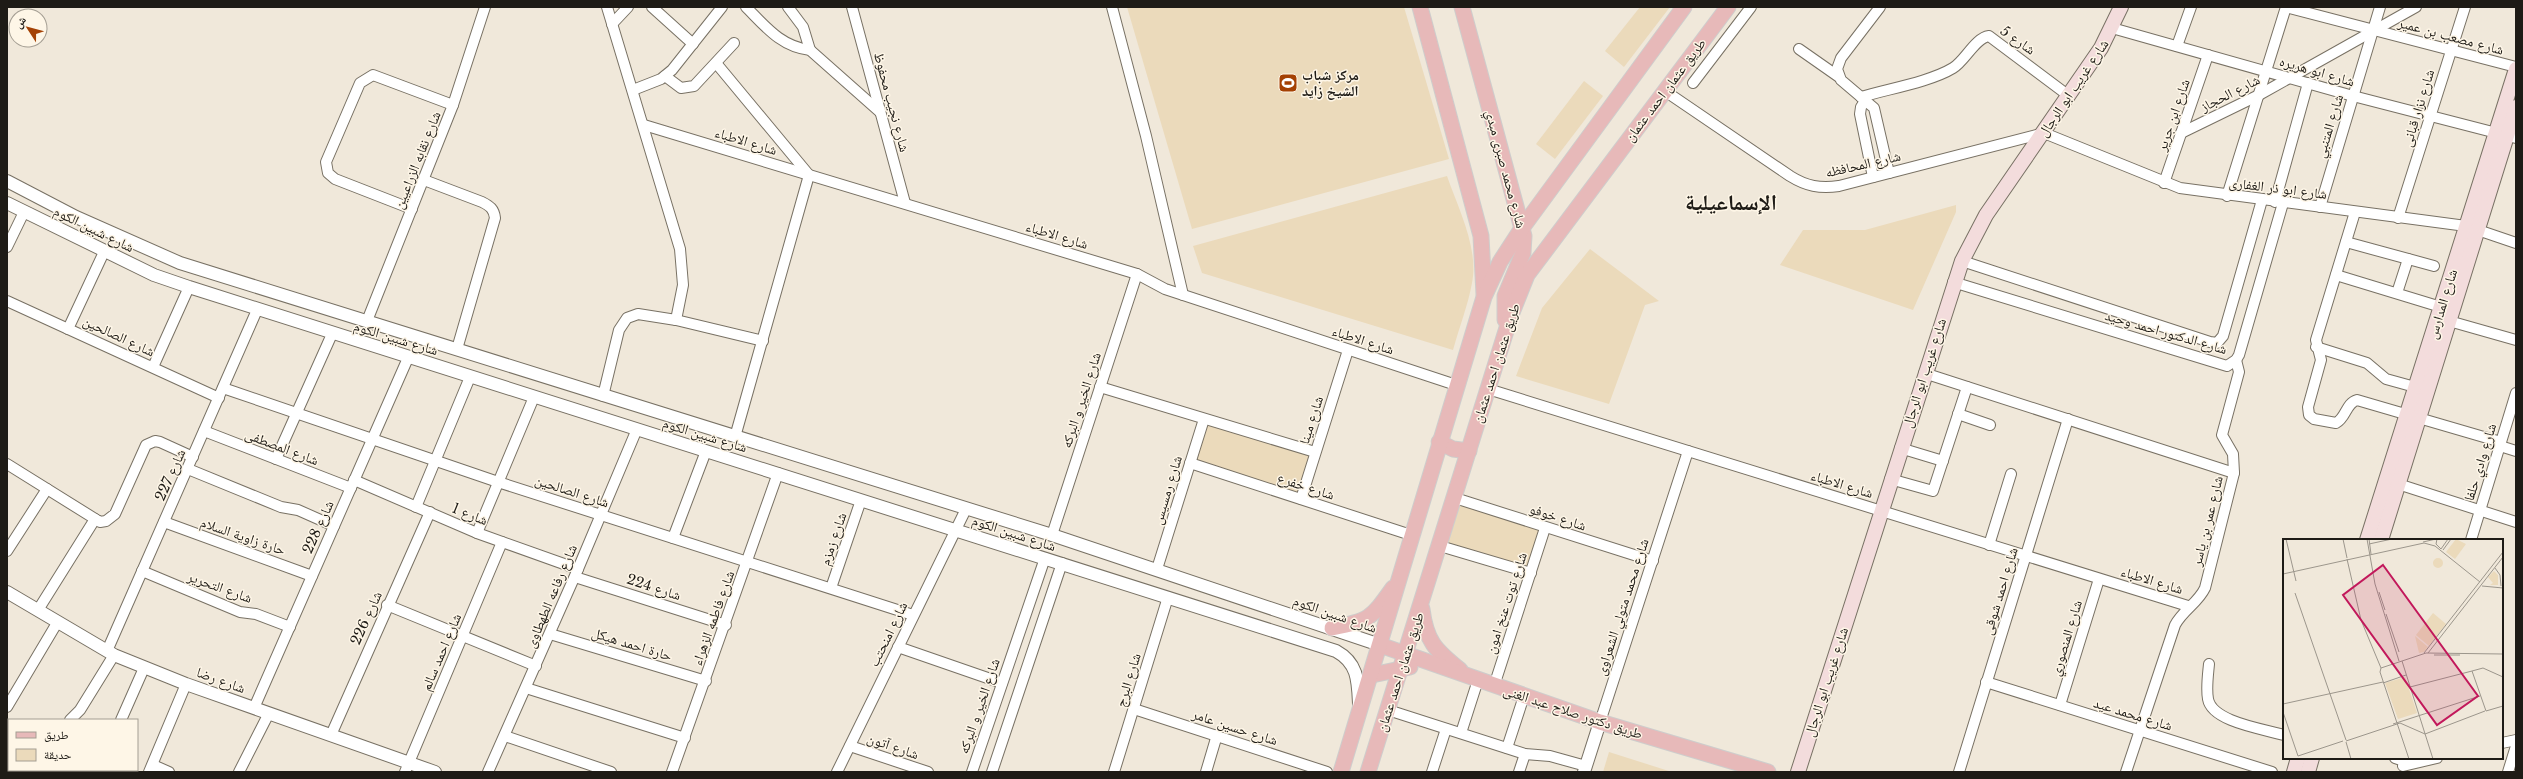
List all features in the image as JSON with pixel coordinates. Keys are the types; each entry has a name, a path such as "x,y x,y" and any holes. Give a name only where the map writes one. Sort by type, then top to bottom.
{"main road":[{"name":"شارع محمد صبرى مبدي","path":"1462,7 1522,228 1524,242 1523,253 1505,296 1506,331"},
{"name":"طريق عثمان احمد عثمان","path":"1341,772 1414,536 1439,442 1484,297 1500,262 1522,228 1684,7"},
{"name":"طريق عثمان احمد عثمان","path":"1368,772 1402,668 1520,289 1537,260 1728,7"},
{"name":"شارع غريب ابو الرجال","path":"1798,772 1953,282 1962,260 1986,215 2069,96 2112,28 2121,7"},
{"path":"1425,11 1482,236 1484,297"},
{"name":"شارع المدارس","path":"2506,135 2516,68"},
{"name":"شارع المدارس","path":"2381,539 2398,484 2413,415 2416,387 2441,307 2472,228 2516,107"},
{"name":"شارع المدارس","path":"2367,539 2449,321 2472,228"},
{"path":"1439,442 1453,449 1469,451"},
{"path":"1332,628 1360,623 1369,618 1401,578"},
{"path":"1422,604 1424,627 1429,640 1436,650 1473,679"},
{"name":"طريق دكتور صلاح عبد الغنى","path":"1380,645 1473,679 1600,722 1768,772"},
{"path":"1372,675 1402,668 1437,666"},
{"path":"2294,772 2298,759"},
{"path":"2308,772 2312,759"}],"street":[{"name":"شارع نقابه الزراعيين","path":"367,322 453,105 485,7"},
{"path":"607,7 644,125 682,261 683,291 676,320"},
{"path":"612,24 628,7"},
{"path":"652,7 693,44"},
{"path":"633,90 665,76 693,44 722,7"},
{"path":"746,7 780,40 794,48 810,50"},
{"path":"788,7 803,27 810,50 880,112"},
{"name":"شارع نجيب محفوظ","path":"852,7 905,203"},
{"path":"1112,7 1146,136 1183,295"},
{"path":"1693,83 1752,7"},
{"path":"1839,76 1837,69 1839,61 1880,7"},
{"path":"2177,46 2191,7"},
{"path":"2228,196 2286,7"},
{"name":"شارع مصعب بن عمير","path":"2286,7 2452,49 2516,68"},
{"name":"شارع المتنبي","path":"2320,208 2380,7"},
{"name":"شارع الحجاز","path":"2181,133 2258,95 2416,7"},
{"name":"شارع نزار قبانى","path":"2398,218 2465,7"},
{"name":"شارع ابو هريره","path":"2112,28 2353,96 2506,135"},
{"name":"شارع 5","path":"1863,99 1945,72 1964,59 1982,38 1989,36 2069,96"},
{"path":"665,76 677,86 689,88 698,83 734,43"},
{"path":"1799,49 1839,76 1863,99 1872,105 1875,110 1889,173"},
{"name":"شارع ابن جرير","path":"2164,183 2208,55"},
{"path":"716,63 810,175 735,436"},
{"path":"412,209 335,179 328,173 326,162 360,83 369,76 373,75 453,105"},
{"name":"شارع الدكتور احمد وحيد","path":"1953,282 2221,366 2227,366 2236,360 2279,202 2308,83"},
{"name":"شارع المحافظه","path":"1664,91 1799,182 1828,188 2044,133"},
{"path":"1863,99 1860,114 1873,177"},
{"name":"شارع الاطباء","path":"644,125 1137,274 1165,289 1456,385"},
{"name":"شارع ابو ذر الغفارى","path":"2044,133 2164,183 2192,191 2472,228 2516,243"},
{"path":"424,180 482,202 490,206 494,212 494,218 457,350"},
{"name":"شارع شبين الكوم","path":"7,182 76,216 180,263 1052,535 1380,645"},
{"name":"شارع الدكتور احمد وحيد","path":"1962,260 2210,342 2217,343 2223,336 2262,200"},
{"name":"شارع شبين الكوم","path":"7,203 104,252 154,275 257,310 955,529 1345,655 1356,671 1360,713"},
{"path":"7,247 24,212"},
{"path":"2355,212 2316,340 2316,347 2321,360 2308,407 2311,417 2336,423 2342,419 2352,402 2357,400 2413,415 2501,444 2516,451"},
{"path":"2346,242 2434,266"},
{"path":"68,328 104,252"},
{"path":"2397,293 2408,259"},
{"name":"شارع الخير و البركه","path":"1052,535 1137,274"},
{"path":"2336,275 2441,307"},
{"path":"153,367 189,287"},
{"name":"شارع الصالحين","path":"7,301 153,367 221,393 296,414 498,482 913,615"},
{"name":"شارع 227","path":"71,719 80,710 110,653 142,571 257,310"},
{"path":"603,396 619,330 627,318 638,314 676,320 763,341"},
{"path":"2449,321 2516,340"},
{"path":"276,459 332,334"},
{"path":"2316,347 2367,363 2386,379 2416,387"},
{"name":"شارع مينا","path":"1301,499 1348,350"},
{"name":"شارع 228","path":"254,708 408,358"},
{"name":"شارع عمر بن ياسر","path":"2126,772 2175,625 2188,606 2198,599 2205,588 2234,473 2233,454 2222,436 2239,372 2236,360"},
{"path":"1924,373 2234,473"},
{"path":"416,507 470,377"},
{"path":"1890,479 1933,491 1967,386"},
{"path":"1100,387 1315,452"},
{"name":"شارع الاطباء","path":"1488,389 2188,606"},
{"name":"شارع وادي حلفا","path":"2471,539 2516,393"},
{"path":"477,533 534,397"},
{"path":"1958,414 1990,425"},
{"name":"شارع رمسيس","path":"1157,569 1204,419"},
{"name":"شارع احمد شوقى","path":"1959,772 2068,419"},
{"name":"شارع رفاعه الطهطاوى","path":"488,772 550,634 637,429"},
{"name":"شارع المصطفى","path":"204,431 276,459 352,484"},
{"path":"7,464 95,520 106,521 115,514 143,450 150,442 160,442 193,457"},
{"path":"1900,448 1943,461"},
{"path":"673,538 706,451"},
{"name":"شارع محمد متولي الشعراوى","path":"1585,769 1688,451"},
{"name":"شارع خفرع","path":"1190,463 1414,536"},
{"path":"188,469 281,507 298,510 334,526"},
{"name":"شارع فاطمه الزهراء","path":"672,772 726,625 778,473"},
{"path":"1989,545 2011,474"},
{"name":"شارع 1","path":"352,484 430,512 477,533 576,573"},
{"path":"2398,484 2516,522"},
{"path":"7,551 47,489"},
{"name":"شارع خوفو","path":"1455,498 1545,528 1653,561"},
{"name":"شارع زمزم","path":"831,588 861,500"},
{"name":"شارع امنحتب","path":"837,772 966,509"},
{"name":"شارع 226","path":"331,735 387,605 430,512"},
{"path":"38,610 95,520"},
{"name":"حارة زاوية السلام","path":"164,522 312,576"},
{"name":"شارع توت عنخ امون","path":"1494,686 1545,528"},
{"name":"شارع احمد سالم","path":"407,767 502,542"},
{"path":"1440,546 1530,573"},
{"name":"شارع الخير و البركه","path":"972,772 1045,558"},
{"path":"992,772 1062,563"},
{"name":"شارع التحرير","path":"142,571 240,612 256,614 290,627"},
{"name":"شارع 224","path":"576,573 726,625"},
{"name":"شارع المنصوري","path":"2060,705 2100,579"},
{"name":"شارع رضا","path":"7,592 110,653 144,668 331,735 407,767 436,772"},
{"name":"شارع البرج","path":"1114,772 1168,597"},
{"path":"387,605 536,666"},
{"path":"7,707 58,623"},
{"name":"حارة احمد هيكل","path":"550,634 706,681"},
{"path":"898,647 1002,683"},
{"path":"2209,664 2208,698 2215,712 2224,718 2283,735"},
{"path":"121,719 144,668"},
{"path":"1461,733 1473,679"},
{"name":"شارع محمد عيد","path":"1986,682 2272,772"},
{"path":"169,772 151,768 186,684"},
{"path":"526,688 685,738"},
{"path":"1507,748 1524,696"},
{"name":"شارع حسين عامر","path":"1134,709 1327,772"},
{"path":"1388,710 1525,754 1550,756 1585,769"},
{"path":"239,772 269,713"},
{"path":"1432,772 1446,729"},
{"path":"1206,772 1217,735"},
{"path":"504,736 611,772"},
{"path":"2503,743 2516,740"},
{"name":"شارع آتون","path":"850,746 928,772"},
{"path":"2508,772 2516,746"},
{"path":"1519,772 1525,754"},
{"path":"2402,763 2430,759"}],"green space":[{"name":"مركز شباب الشيخ زايد","path":"1127,7 1404,7 1449,159 1192,229"},
{"path":"1640,7 1670,7 1624,67 1605,51"},
{"path":"1584,81 1603,96 1555,159 1536,144"},
{"path":"1447,176 1462,215 1473,256 1472,283 1453,350 1202,273 1193,246"},
{"path":"1956,205 1956,212 1913,310 1780,265 1803,230 1865,230"},
{"path":"1590,249 1659,301 1645,305 1609,404 1516,376 1542,308"},
{"path":"1206,421 1312,454 1300,496 1193,462"},
{"path":"1460,501 1543,529 1530,571 1447,546"},
{"path":"1609,752 1672,772 1603,772"}],"place":[{"name":"مركز شباب الشيخ زايد","path":"1288,83"}],"district":[{"name":"الإسماعيلية","path":"1731,202"}]}
